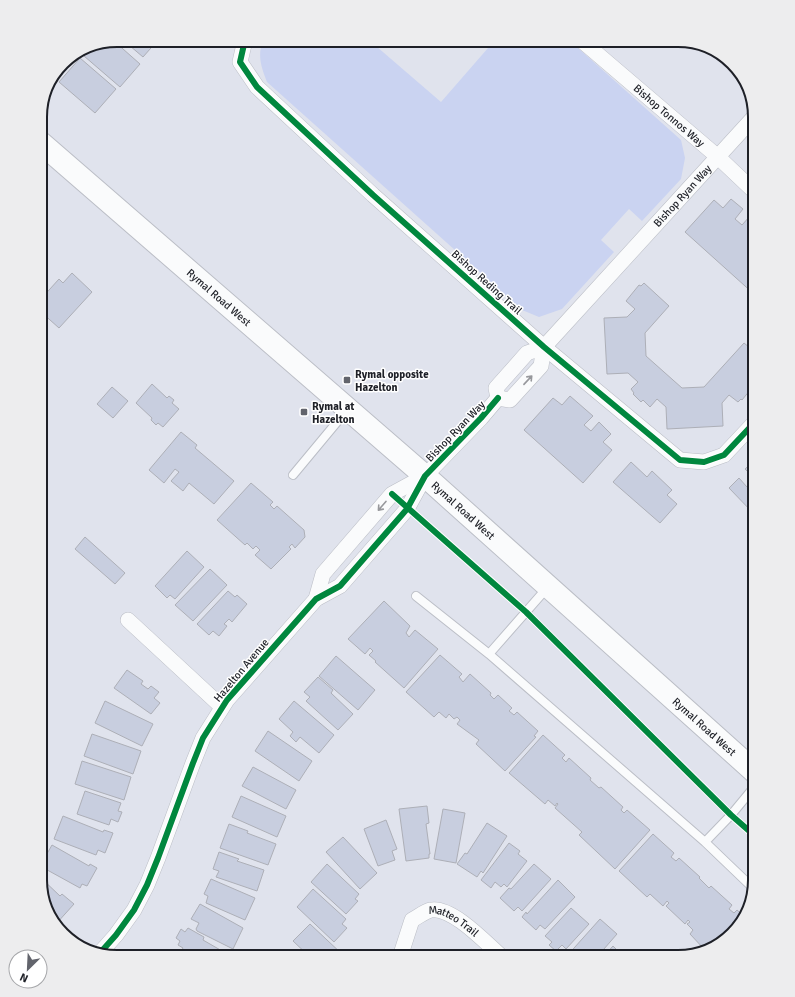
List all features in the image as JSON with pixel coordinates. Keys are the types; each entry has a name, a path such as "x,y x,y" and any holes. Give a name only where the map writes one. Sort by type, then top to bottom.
{"main road":[{"name":"Rymal Road West","path":"47,148 425,476 748,766"}],"street":[{"name":"Bishop Reding Trail","path":"243,47 240,62 257,87 373,195 544,347 680,460 704,462 724,455 748,429"},
{"name":"Bishop Tonnos Way","path":"589,47 718,156 748,185"},
{"name":"Bishop Ryan Way","path":"425,476 482,418 498,398 496,388 527,353 544,347 748,124"},
{"name":"Hazelton Avenue","path":"104,949 134,910 147,885 203,738 222,707 316,598 324,574 392,494 425,476"},
{"name":"Hazelton Avenue","path":"316,598 340,586 408,509 425,476"},
{"path":"128,620 222,707"},
{"name":"Matteo Trail","path":"402,950 412,920 430,910 440,910 459,919 494,950"}],"lane":[{"path":"293,475 348,409"},
{"path":"489,654 548,587"},
{"path":"416,596 489,654 705,842 748,883"},
{"path":"705,842 748,794"}],"shaded area":[{"path":"261,47 377,47 441,102 489,47 577,47 681,140 685,158 681,179 642,221 629,209 601,240 614,252 562,309 539,317 522,310 267,82 262,67 260,51"}],"building":[{"path":"121,47 140,64 120,87 84,56 90,52 103,48"},
{"path":"131,47 152,47 143,57"},
{"path":"80,58 116,89 95,113 59,82"},
{"path":"731,199 743,209 735,219 742,225 748,218 748,289 685,232 714,200 723,208"},
{"path":"72,273 92,292 59,328 47,317 47,292 59,279 63,283"},
{"path":"644,283 669,306 645,333 646,356 682,388 704,387 744,343 748,346 748,393 742,400 741,399 738,402 729,395 722,403 723,426 667,429 666,407 657,399 650,407 643,400 641,402 633,394 634,393 631,389 638,382 628,373 607,374 604,318 627,317 635,309 626,301 639,285 641,286"},
{"path":"152,384 167,398 169,396 174,400 172,403 179,409 163,427 158,423 156,425 151,420 152,418 136,403"},
{"path":"112,387 128,401 113,418 97,404"},
{"path":"570,396 593,416 584,425 591,431 599,422 611,434 603,442 612,450 583,483 524,430 553,398 562,405"},
{"path":"181,432 197,445 195,448 234,481 214,504 189,483 183,491 171,481 179,472 175,469 164,483 149,470"},
{"path":"631,462 647,477 652,471 672,490 667,495 677,504 660,523 613,482"},
{"path":"739,478 747,487 748,486 748,508 729,488"},
{"path":"251,483 273,502 270,505 274,509 277,506 304,530 305,537 295,548 292,544 289,547 291,549 271,569 255,555 260,550 256,546 253,549 247,543 245,545 217,520"},
{"path":"85,537 125,573 115,584 75,549"},
{"path":"187,551 204,567 175,599 170,595 167,598 155,586"},
{"path":"210,569 227,585 193,621 175,605"},
{"path":"228,591 235,597 237,595 247,604 232,622 229,619 224,624 227,626 219,636 213,631 209,635 197,624"},
{"path":"384,601 410,626 406,633 409,637 415,630 438,649 404,688 369,655 373,651 370,648 365,654 348,639"},
{"path":"440,655 462,674 459,677 463,682 470,674 491,693 490,695 494,699 498,695 512,708 509,711 514,715 517,712 538,731 534,736 536,737 505,771 476,744 479,740 457,724 460,720 457,717 454,719 449,714 446,718 439,712 434,717 406,692"},
{"path":"336,656 375,690 358,710 319,676"},
{"path":"127,670 143,681 141,684 148,689 151,686 159,692 154,698 160,703 151,714 114,688"},
{"path":"318,677 333,690 331,693 353,714 338,730 306,701 310,697 304,692"},
{"path":"105,701 153,724 142,746 95,723"},
{"path":"294,701 334,735 319,753 300,737 296,742 290,736 293,732 279,719"},
{"path":"268,731 312,761 299,781 255,751"},
{"path":"92,734 141,751 133,774 84,756"},
{"path":"543,735 565,755 562,758 566,762 569,758 591,778 590,780 599,788 601,787 623,807 621,810 624,813 627,810 650,830 615,869 579,835 582,832 555,808 558,804 557,803 555,806 548,800 545,804 509,773"},
{"path":"82,761 131,777 124,800 75,784"},
{"path":"253,767 296,790 286,809 242,786"},
{"path":"85,791 121,803 118,811 122,812 118,822 111,819 109,825 77,814"},
{"path":"241,796 286,816 277,837 232,817"},
{"path":"427,806 429,823 426,824 430,854 429,858 406,861 399,809"},
{"path":"443,809 465,813 456,863 434,859"},
{"path":"63,816 103,832 104,830 113,833 105,853 98,850 96,855 54,839"},
{"path":"386,820 397,849 392,851 395,860 378,866 364,829"},
{"path":"487,823 507,836 483,873 481,871 477,877 457,864 465,853 467,854"},
{"path":"229,824 248,831 247,833 276,844 268,865 220,848"},
{"path":"653,834 674,853 671,857 676,861 679,858 700,877 699,878 709,888 711,886 732,905 729,909 734,913 737,910 740,913 724,933 701,946 690,934 693,930 687,924 690,922 688,920 685,924 666,906 669,903 667,901 663,906 650,894 647,897 619,871"},
{"path":"343,837 377,873 360,889 326,852"},
{"path":"509,843 520,851 518,854 527,861 507,887 504,884 501,887 495,882 491,888 481,880"},
{"path":"52,845 89,866 90,864 97,868 87,886 82,884 80,888 47,870 47,854"},
{"path":"219,852 239,859 237,861 264,870 257,891 216,877 219,871 213,869"},
{"path":"327,864 359,894 355,899 358,901 346,914 311,882"},
{"path":"534,864 551,879 522,911 518,907 514,911 500,898 509,888 511,889"},
{"path":"211,879 255,898 245,920 206,903 208,896 204,894"},
{"path":"558,880 575,897 545,929 540,925 536,930 522,917 526,912 527,914"},
{"path":"47,884 60,896 62,894 74,904 60,920 49,898"},
{"path":"313,889 346,919 342,924 347,928 334,942 297,907"},
{"path":"200,904 243,928 233,949 197,931 196,929 199,923 191,919"},
{"path":"571,908 589,924 566,949 562,945 557,950 555,950 549,945 552,942 545,936"},
{"path":"600,919 617,934 603,950 572,950"},
{"path":"310,924 338,950 303,950 293,941"},
{"path":"188,928 204,937 203,940 220,950 182,950 183,948 178,945 180,941 176,938 181,929 185,932"},
{"path":"613,946 617,950 609,950"}],"cycle path":[{"path":"243,47 240,62 257,87 373,195 544,347 680,460 704,462 724,455 748,429"},
{"path":"104,949 134,910 147,885 203,738 227,700 316,599 340,586 407,509 425,476 481,418 498,398"},
{"path":"392,494 526,612 731,815 748,830"}],"place":[{"name":"Rymal opposite Hazelton","path":"347,380"},
{"name":"Rymal at Hazelton","path":"304,412"}]}
